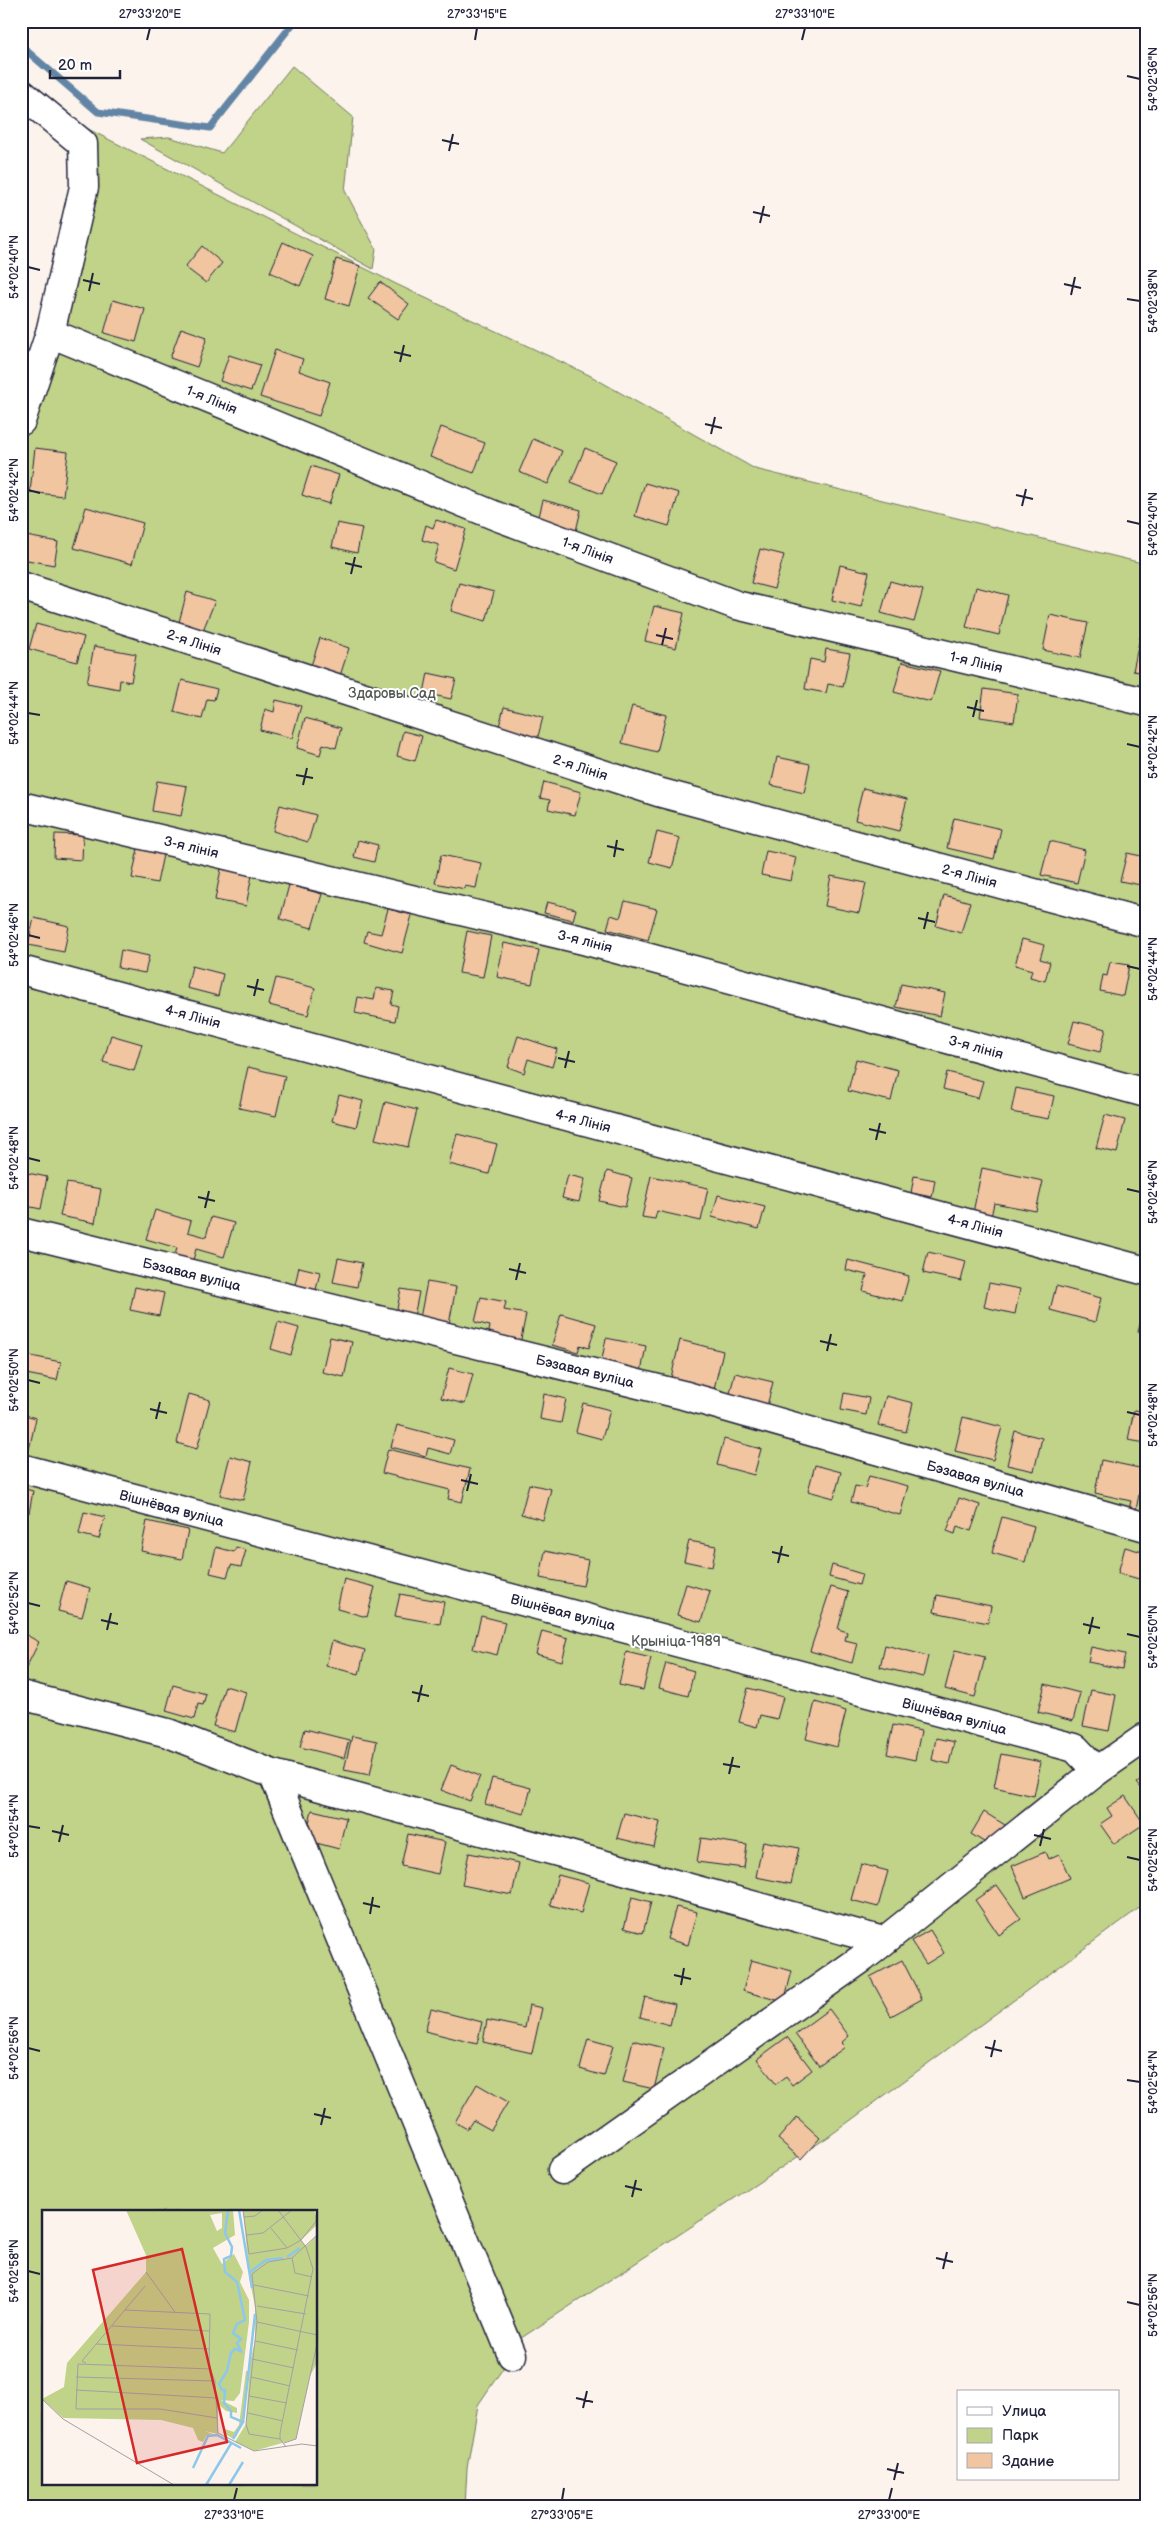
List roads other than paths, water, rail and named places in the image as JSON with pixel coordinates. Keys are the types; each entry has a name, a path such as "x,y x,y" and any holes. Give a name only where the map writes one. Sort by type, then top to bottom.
{"street":[{"path":"21,93 83,144 84,187 50,333 21,421"},
{"name":"1-я Лінія","path":"50,333 496,516 736,605 1146,702"},
{"name":"2-я Лінія","path":"21,586 658,792 1146,923"},
{"name":"3-я лінія","path":"21,806 587,941 1146,1093"},
{"name":"4-я Лінія","path":"21,970 1146,1271"},
{"path":"207,1020 269,1053 1146,1289"},
{"name":"Бэзавая вуліца","path":"21,1232 683,1395 1146,1527"},
{"name":"Вішнёвая вуліца","path":"21,1468 1075,1748 1098,1771"},
{"path":"21,1696 168,1733 273,1774 883,1941"},
{"path":"562,2170 864,1957 1098,1771 1146,1737"},
{"path":"273,1774 512,2355"}],"waterway":[{"path":"21,46 98,112 210,128 295,21"}],"park label":[{"name":"Здаровы Сад","path":"392,693"},
{"name":"Крыніца-1989","path":"676,1641"}]}
